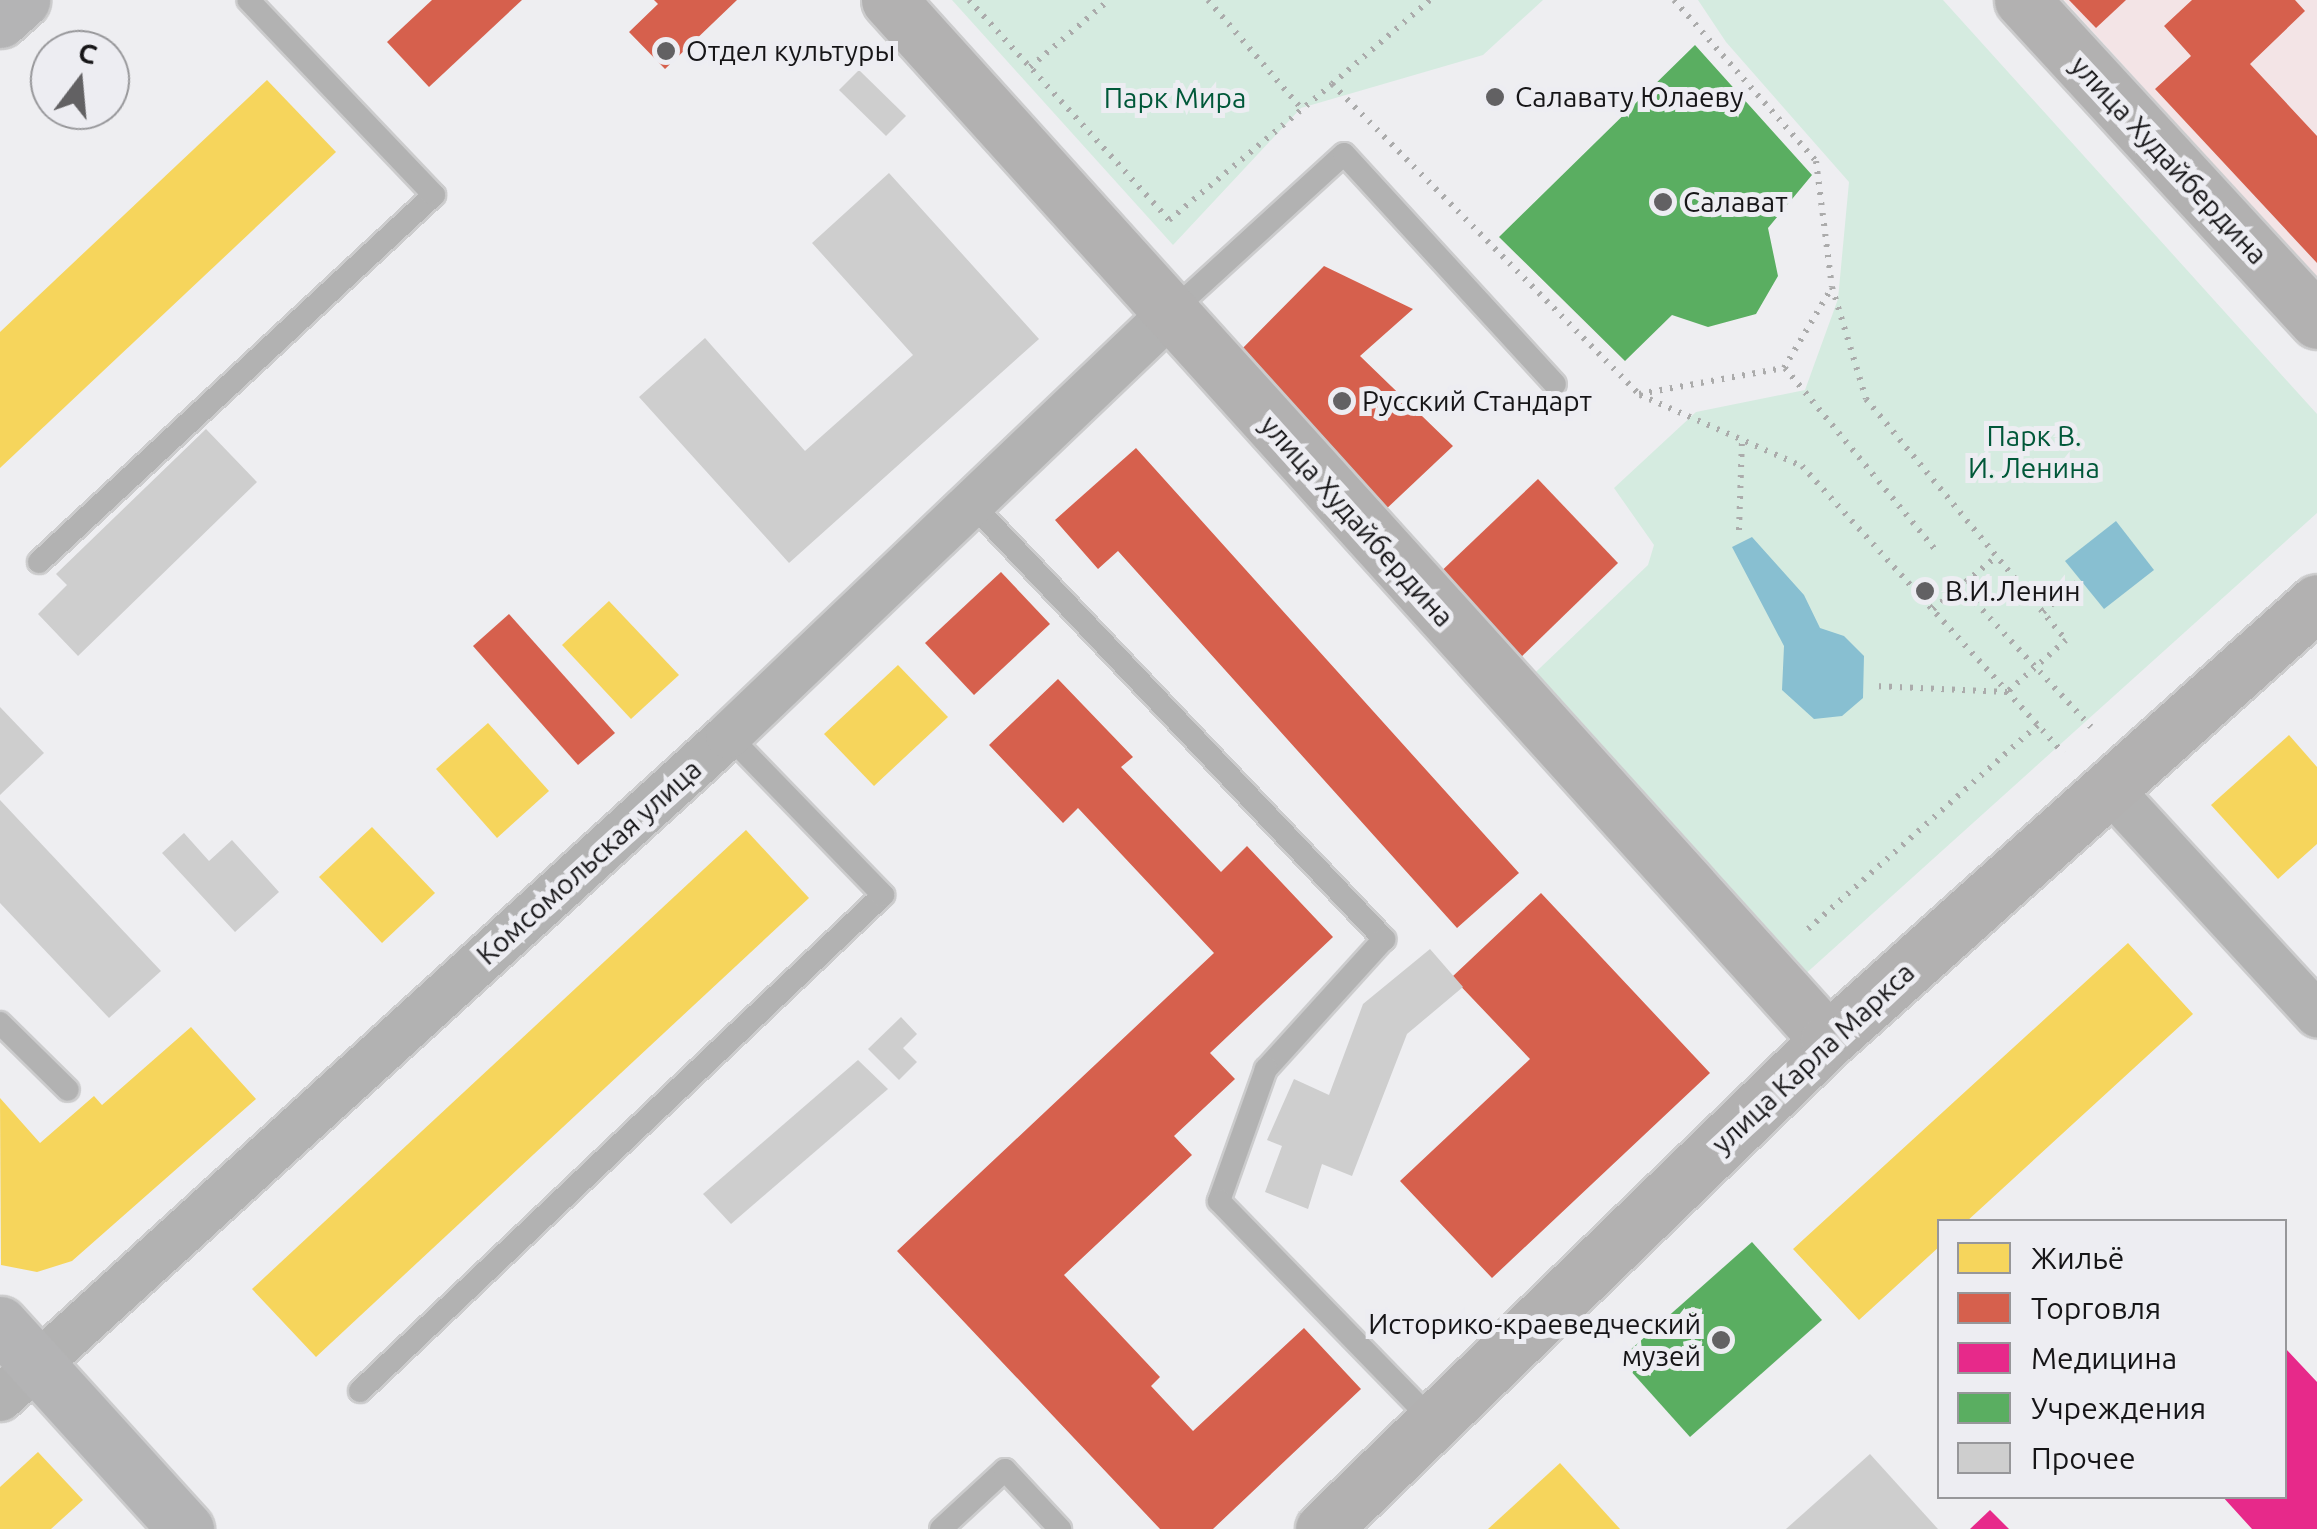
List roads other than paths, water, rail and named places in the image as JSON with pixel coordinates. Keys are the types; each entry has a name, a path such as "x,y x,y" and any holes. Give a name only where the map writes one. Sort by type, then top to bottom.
{"main road":[{"path":"0,20 22,0"},
{"path":"0,1324 18,1381 186,1529"}],"street":[{"name":"улица Худайбердина","path":"888,0 1828,1040"},
{"name":"улица Худайбердина","path":"2022,0 2317,321"},
{"name":"Комсомольская улица","path":"18,1381 728,736 1169,314"},
{"name":"улица Карла Маркса","path":"1323,1529 1828,1040 2317,602"},
{"path":"2108,787 2317,1014"}],"lane":[{"path":"39,562 434,195 248,0"},
{"path":"1169,314 1344,154 1555,384"},
{"path":"971,503 1384,939 1266,1069 1219,1201 1434,1422"},
{"path":"360,1392 883,895 728,736"},
{"path":"0,1023 68,1090"},
{"path":"940,1529 1005,1470 1060,1529"}],"water":[{"path":"2116,521 2154,570 2104,609 2065,561"},
{"path":"1752,537 1804,595 1820,628 1844,636 1864,656 1863,698 1842,716 1814,719 1782,690 1784,646 1732,547"}],"place":[{"name":"Отдел культуры","path":"666,51"},
{"name":"Салавату Юлаеву","path":"1495,97"},
{"name":"Салават","path":"1663,202"},
{"name":"Русский Стандарт","path":"1342,401"},
{"name":"В.И.Ленин","path":"1925,591"},
{"name":"Историко-краеведческий музей","path":"1721,1340"}],"park label":[{"name":"Парк Мира","path":"1175,98"},
{"name":"Парк В. И. Ленина","path":"2034,452"}]}
